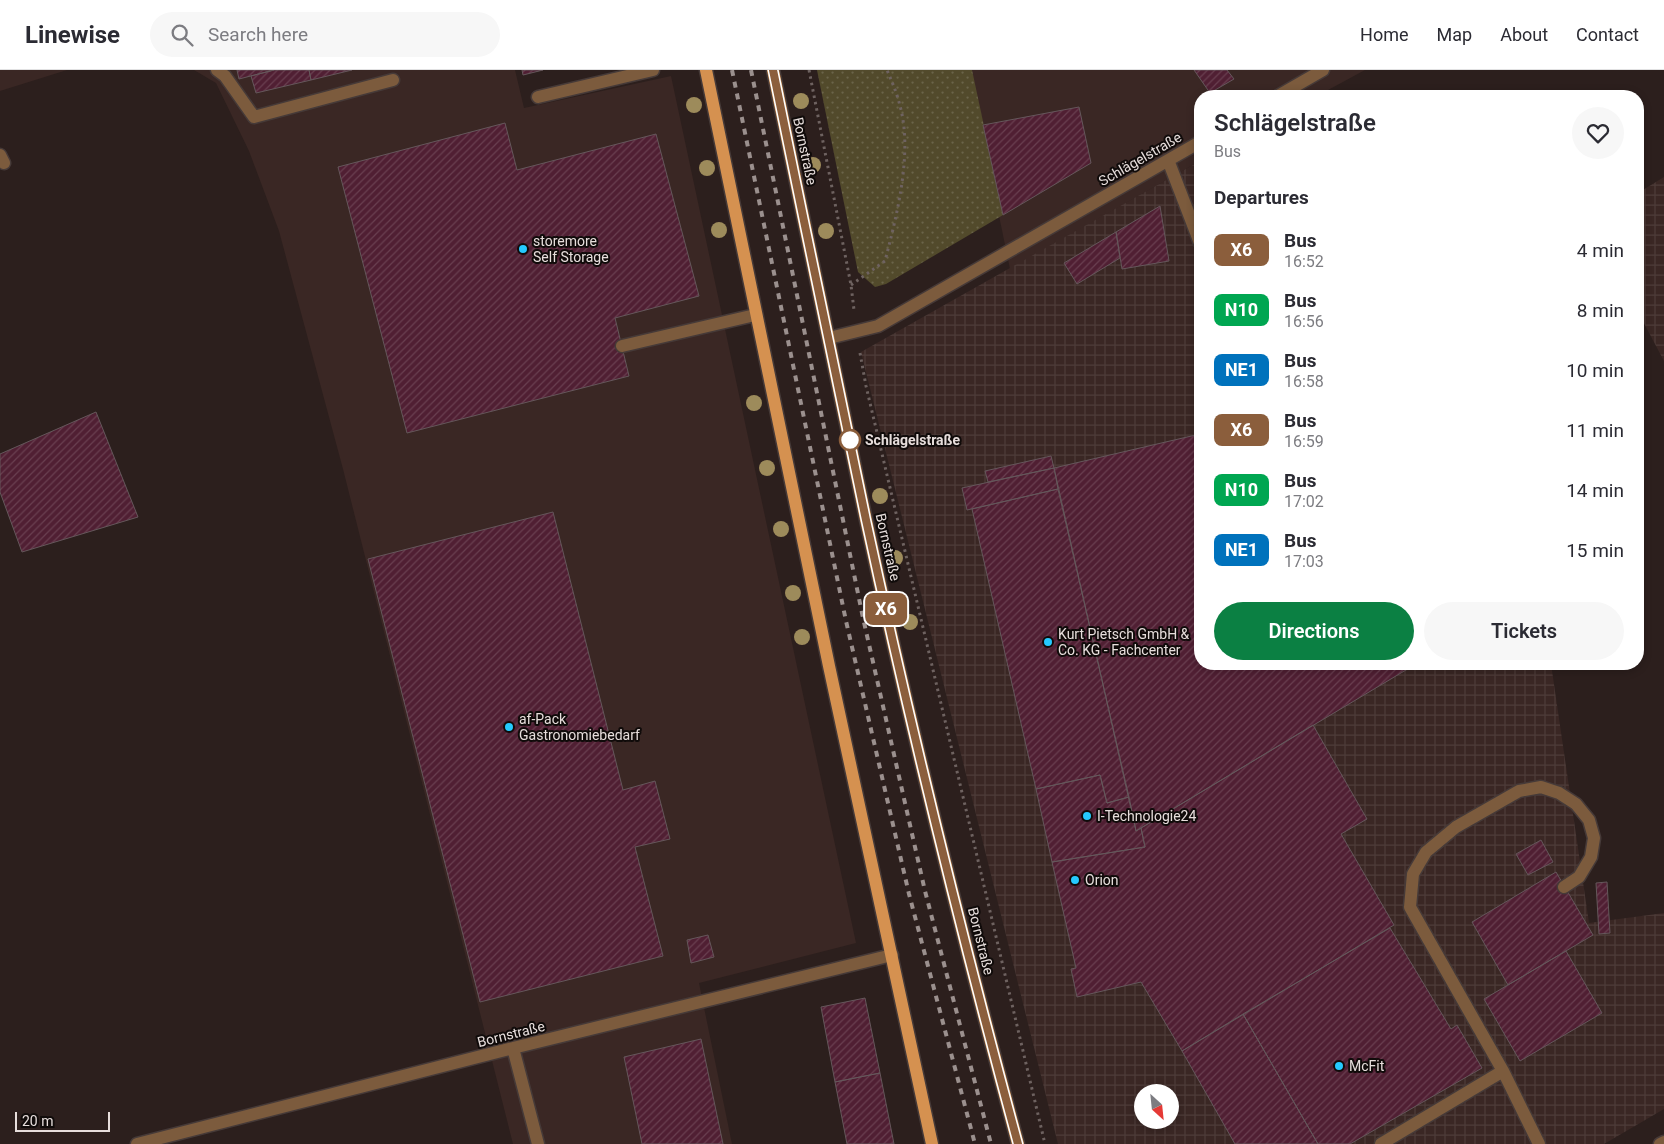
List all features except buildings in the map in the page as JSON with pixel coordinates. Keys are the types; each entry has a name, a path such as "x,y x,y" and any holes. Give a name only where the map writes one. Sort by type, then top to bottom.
{"main road":[{"path":"706,70 755,314 932,1144"},
{"name":"Bornstraße","path":"773,70 866,520 921,762 980,1001 1018,1144"}],"street":[{"path":"538,97 653,70"},
{"path":"1288,90 1323,70"},
{"path":"222,72 254,117 393,80"},
{"name":"Schlägelstraße","path":"829,338 878,326 1194,145"},
{"path":"1168,160 1194,227"},
{"path":"622,346 755,314"},
{"path":"1539,1144 1503,1071 1410,907 1413,874 1426,852 1456,827 1519,791 1541,788 1559,793 1576,804 1589,820 1594,838 1591,857 1578,877 1564,887"},
{"name":"Bornstraße","path":"137,1144 513,1048 892,955"},
{"path":"513,1048 538,1144"},
{"path":"1381,1144 1503,1071"},
{"path":"1660,1144 1664,1142"}],"path":[{"path":"808,70 851,284 885,261 898,210 903,164 904,131 901,107 887,70"},
{"path":"866,386 1045,1144"}],"shaded area":[{"path":"0,70 67,70 0,91"},
{"path":"194,70 515,70 524,108 671,76 856,943 699,983 732,1144 513,1144 343,469 279,231 249,151 216,83"},
{"path":"817,70 972,70 1003,215 886,284 875,287 858,272"},
{"path":"969,70 1365,70 1328,90 1194,90 1194,164 1010,269"},
{"path":"1194,164 1194,670 1552,670 1589,923 1664,913 1664,1109 1604,1144 1058,1144 861,352"},
{"path":"1664,177 1664,361 1644,323 1644,189"}],"railway":[{"path":"732,70 846,621 909,894 975,1144"},
{"path":"751,70 863,618 925,891 991,1144"}],"bus line":[{"name":"X6","path":"773,70 866,520 921,762 1018,1144"}],"place":[{"name":"storemore Self Storage","path":"523,249"},
{"name":"Schlägelstraße","path":"850,440"},
{"name":"Kurt Pietsch GmbH & Co. KG - Fachcenter","path":"1048,642"},
{"name":"af-Pack Gastronomiebedarf","path":"509,727"},
{"name":"I-Technologie24","path":"1087,816"},
{"name":"Orion","path":"1075,880"},
{"name":"McFit","path":"1339,1066"}]}
